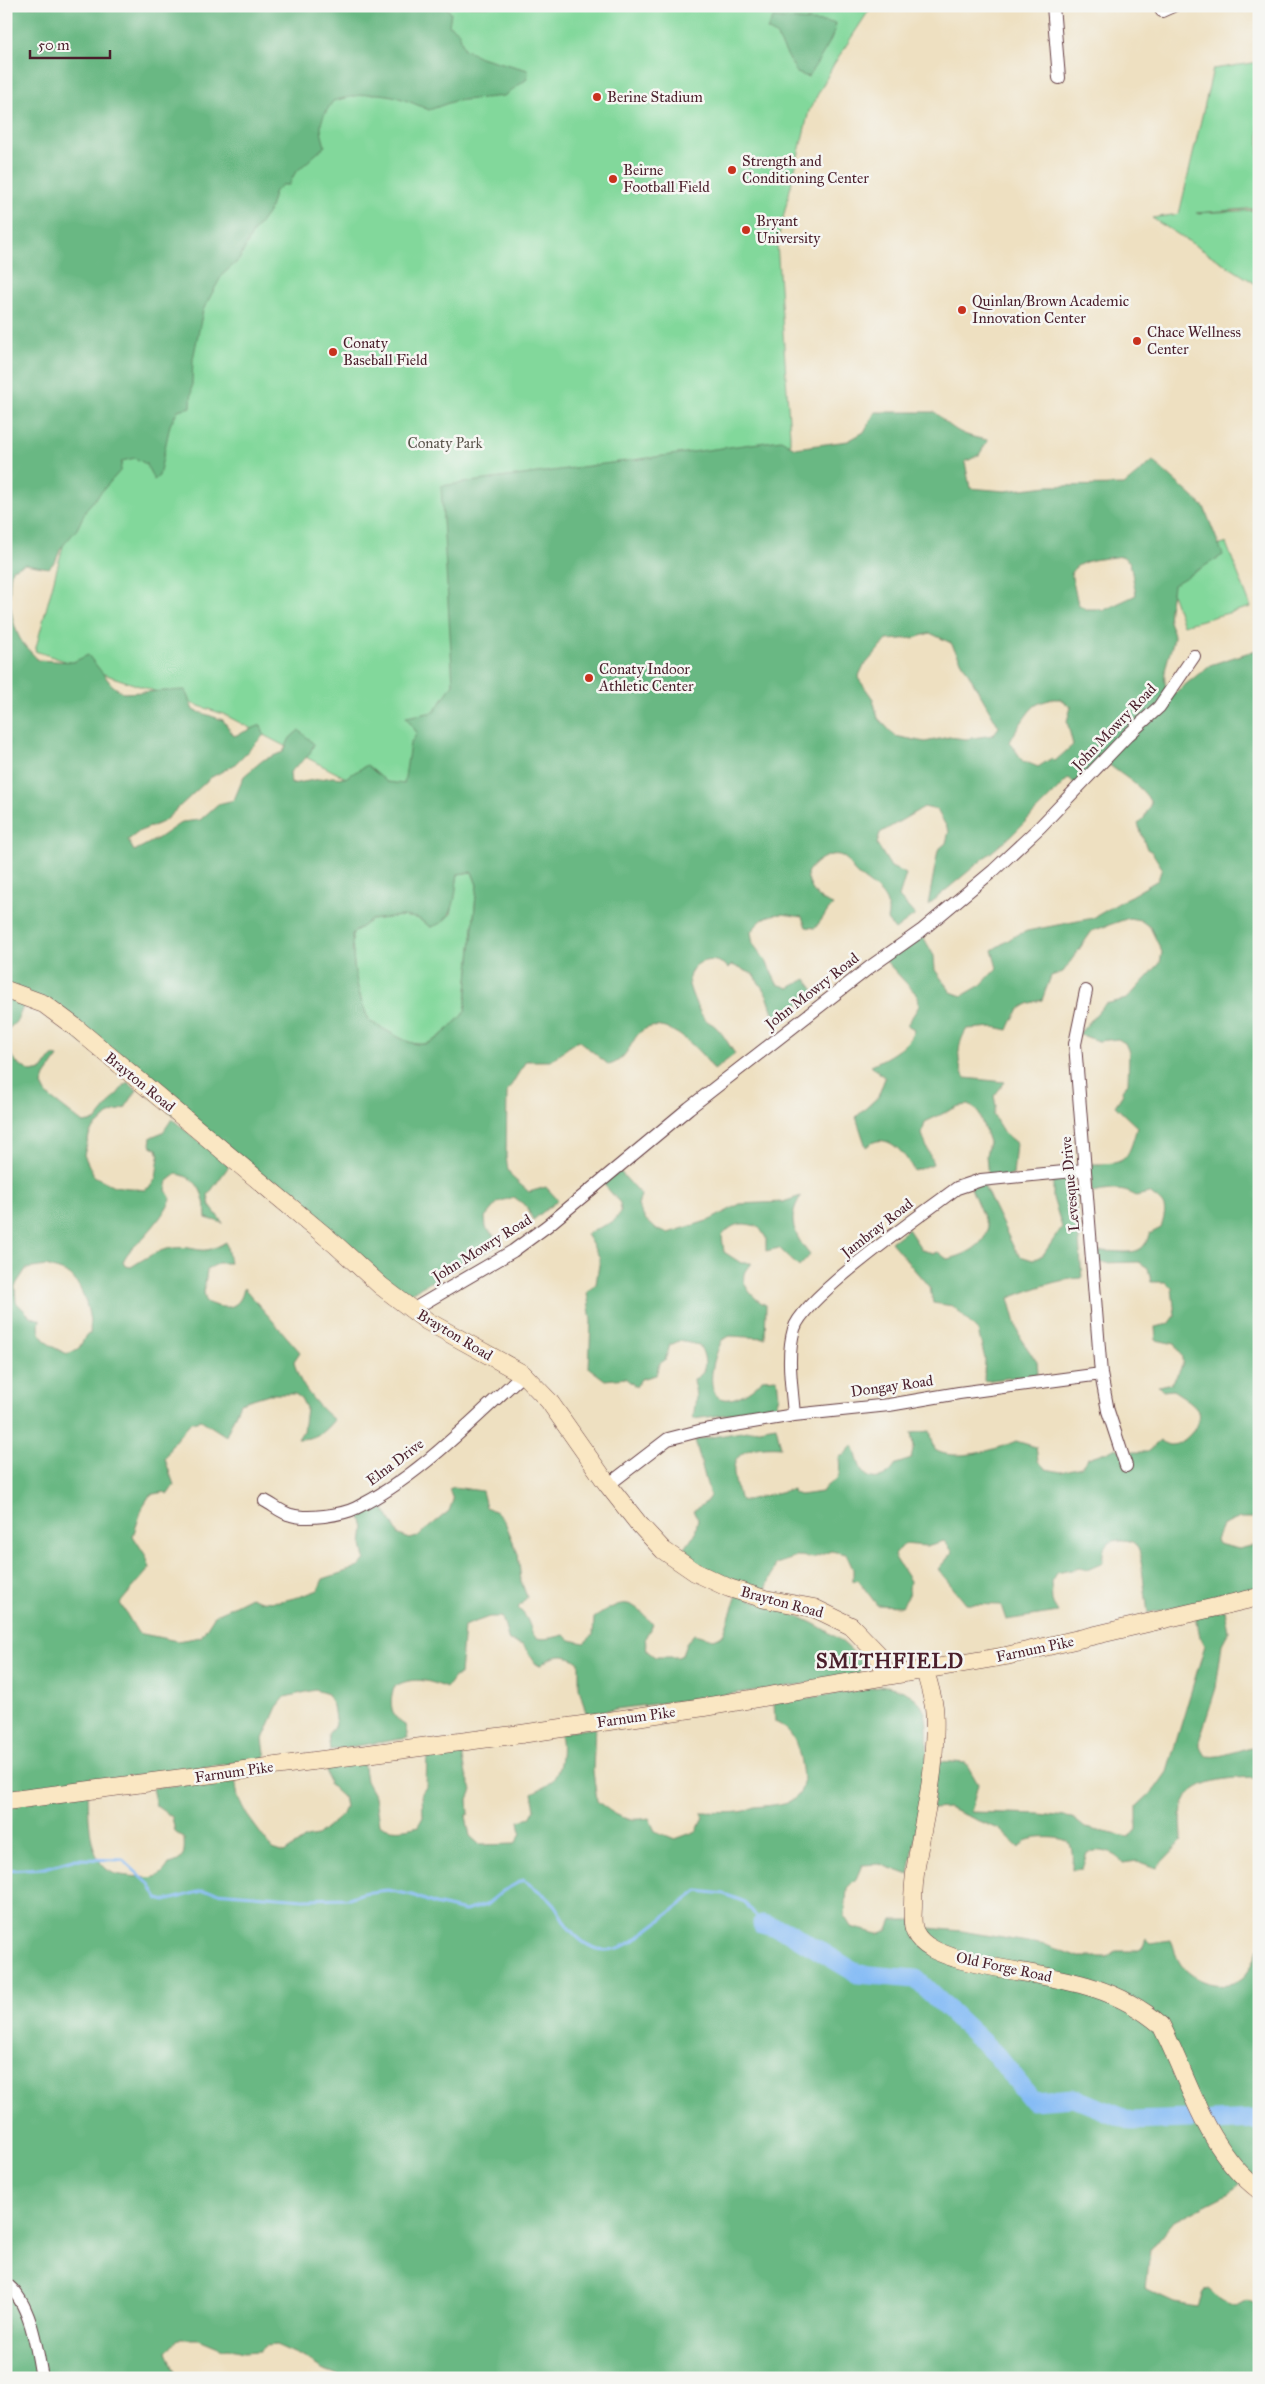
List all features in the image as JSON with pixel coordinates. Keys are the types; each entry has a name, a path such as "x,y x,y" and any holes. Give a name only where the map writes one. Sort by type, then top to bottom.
{"street":[{"path":"1053,6 1059,78"},
{"name":"John Mowry Road","path":"412,1310 513,1251 548,1226 689,1108 870,967 921,931 1040,828 1127,736 1159,707 1194,656"},
{"name":"Brayton Road","path":"6,990 44,1004 75,1027 336,1245 381,1286 412,1310 450,1335 523,1374 554,1408 608,1485 638,1523 663,1550 694,1572 729,1588 765,1599 814,1608 851,1626 877,1653 887,1674"},
{"name":"Levesque Drive","path":"1086,991 1075,1044 1084,1170 1098,1308 1101,1374"},
{"name":"Jambray Road","path":"794,1416 790,1351 795,1326 809,1305 837,1280 957,1188 981,1180 1084,1170"},
{"name":"Elna Drive","path":"264,1501 291,1515 316,1517 354,1510 388,1490 429,1458 523,1374"},
{"path":"1101,1374 1108,1411 1126,1466"},
{"name":"Dongay Road","path":"608,1485 668,1439 699,1431 794,1416 889,1405 958,1392 1101,1374"},
{"name":"Farnum Pike","path":"6,1801 531,1732 704,1707 887,1674 924,1670 1015,1654 1259,1597"},
{"name":"Old Forge Road","path":"924,1670 934,1708 934,1737 933,1765 914,1869 913,1907 915,1932 938,1953 1091,1986 1148,2014 1161,2025 1208,2129 1224,2156 1244,2179 1259,2190"},
{"path":"6,2284 11,2288 26,2311 36,2342 42,2378"}],"green space":[{"path":"6,6 445,6 451,13 449,25 459,32 464,49 480,57 528,70 527,79 504,96 454,101 429,110 402,99 382,94 361,95 333,101 325,113 321,127 325,146 295,173 289,185 282,185 275,191 269,211 252,234 239,260 222,275 203,310 193,359 191,407 178,410 170,425 159,476 154,480 146,464 135,458 122,461 120,471 87,508 77,529 61,548 56,560 49,568 25,564 12,569 10,596 12,616 18,634 38,660 73,662 88,655 112,685 123,693 185,690 193,710 223,720 234,736 261,725 264,735 234,765 210,778 163,822 140,831 128,840 134,851 157,839 182,822 200,820 218,804 234,800 244,776 263,760 283,752 290,738 299,730 314,744 309,755 290,772 291,784 332,777 345,778 367,765 387,782 404,784 410,744 417,733 406,717 434,712 453,684 441,486 781,440 795,448 848,441 864,432 875,412 935,412 958,431 988,440 979,455 965,462 970,488 1005,491 1048,486 1124,485 1153,461 1204,507 1223,555 1173,585 1169,617 1174,636 1165,674 1165,682 1171,696 1210,665 1256,650 1259,644 1259,1518 1240,1518 1222,1526 1216,1540 1218,1544 1239,1549 1259,1544 1259,1588 1148,1613 1139,1551 1131,1541 1119,1540 1107,1544 1103,1553 1103,1563 1087,1570 1080,1568 1057,1573 1051,1582 1052,1602 1058,1612 1006,1620 1001,1605 966,1604 938,1569 953,1552 944,1541 926,1546 904,1544 894,1556 910,1581 908,1597 902,1606 877,1605 858,1580 853,1581 853,1569 846,1554 831,1551 813,1558 800,1556 776,1564 765,1592 684,1561 679,1557 695,1534 698,1518 693,1511 706,1502 710,1496 695,1440 776,1426 781,1447 760,1447 746,1451 736,1460 734,1467 735,1478 739,1498 743,1501 792,1489 793,1493 800,1495 822,1492 838,1477 839,1457 844,1455 853,1445 860,1466 867,1476 877,1478 886,1475 896,1464 911,1459 914,1446 912,1433 930,1431 935,1450 953,1455 987,1451 1016,1441 1036,1447 1038,1461 1046,1469 1061,1472 1081,1467 1088,1458 1117,1448 1122,1452 1147,1452 1160,1441 1170,1445 1176,1444 1187,1437 1196,1427 1198,1415 1195,1406 1173,1390 1163,1391 1158,1386 1172,1383 1182,1364 1181,1355 1175,1344 1156,1340 1155,1327 1169,1324 1175,1316 1172,1288 1165,1282 1151,1282 1148,1268 1139,1262 1098,1263 1097,1252 1129,1252 1141,1248 1146,1243 1149,1234 1161,1228 1165,1211 1162,1204 1149,1193 1136,1196 1125,1191 1114,1190 1092,1193 1090,1164 1118,1162 1123,1159 1127,1155 1137,1127 1115,1106 1128,1083 1129,1052 1125,1043 1118,1039 1098,1041 1079,1034 1105,1004 1127,999 1160,963 1162,952 1150,927 1140,920 1129,918 1092,931 1063,972 1051,976 1042,1000 1020,1009 1008,1030 994,1027 967,1029 961,1040 959,1053 960,1066 965,1078 1005,1082 994,1096 996,1106 993,1115 1004,1133 1016,1143 1013,1175 988,1178 986,1155 989,1142 978,1111 969,1105 959,1106 925,1122 922,1134 933,1164 914,1171 906,1157 888,1142 873,1142 866,1147 856,1117 878,1097 885,1078 871,1065 890,1055 908,1041 914,1029 907,1025 919,1006 918,996 884,959 920,931 934,956 935,970 951,992 962,996 981,985 997,968 992,950 1015,936 1027,931 1093,918 1158,880 1162,868 1152,852 1147,849 1138,824 1144,818 1151,803 1142,790 1104,760 1077,786 1069,778 1012,835 928,905 938,850 946,843 949,831 937,810 924,807 880,833 877,844 891,867 906,874 899,897 915,915 895,930 887,920 888,911 884,898 855,872 846,859 841,856 830,855 814,864 807,873 812,889 818,897 833,905 815,928 806,927 802,917 780,914 762,920 751,932 753,944 766,961 777,984 789,988 806,979 815,992 776,1022 767,995 753,974 732,965 728,968 722,963 709,960 696,965 692,970 689,977 689,985 693,998 703,1017 720,1031 735,1054 714,1070 693,1045 673,1031 663,1027 643,1030 626,1053 616,1062 609,1065 578,1040 550,1061 526,1061 507,1092 506,1157 508,1170 513,1178 529,1192 546,1187 558,1200 533,1220 526,1206 514,1197 498,1202 485,1217 486,1228 502,1243 405,1296 6,983","holes":["1122,556 1130,562 1136,595 1102,611 1100,609 1086,609 1078,604 1071,573 1080,564","930,633 951,643 999,727 993,735 966,739 949,737 925,742 895,736 878,718 873,699 858,678 863,667 887,640 914,638","1060,699 1071,707 1067,721 1073,745 1055,761 1052,758 1038,767 1026,762 1024,763 1010,742 1029,711 1039,703","472,872 477,885 465,1012 439,1037 420,1044 411,1043 369,1021 356,979 352,934 371,920 401,916 417,918 431,927 439,924 446,919 453,906 458,874"]},
{"name":"Conaty Park","path":"295,6 872,6 834,64 809,111 777,243 790,435 789,507 502,804 346,778 223,714 35,651 140,257"},
{"path":"773,18 836,23 828,44 808,77 797,73 776,35 767,30"},
{"path":"1259,62 1259,208 1196,213 1259,210 1259,286 1152,218 1179,214 1213,69"},
{"path":"1226,543 1251,607 1183,625 1163,567"},
{"path":"472,872 477,885 465,1012 439,1037 420,1044 411,1043 369,1021 356,979 352,934 371,920 401,916 417,918 431,927 451,914 458,874"},
{"path":"6,993 26,1000 17,1021 6,1031"},
{"path":"6,1049 18,1064 31,1072 42,1070 52,1056 58,1057 45,1076 42,1085 47,1095 83,1123 95,1121 127,1082 137,1090 125,1108 108,1115 90,1132 84,1155 94,1176 114,1186 144,1190 150,1187 156,1178 159,1156 157,1149 150,1145 151,1137 163,1132 172,1119 229,1166 208,1195 210,1206 223,1223 206,1218 203,1196 200,1190 192,1180 177,1174 168,1181 166,1190 171,1199 166,1209 151,1229 129,1252 123,1262 125,1266 131,1267 162,1250 182,1248 204,1250 217,1247 226,1242 230,1263 218,1263 207,1270 204,1292 206,1302 230,1307 239,1301 244,1288 300,1352 294,1361 303,1386 321,1408 334,1420 319,1434 310,1438 298,1439 303,1431 306,1408 301,1398 295,1394 269,1394 240,1403 226,1436 201,1420 191,1422 172,1444 165,1459 174,1485 168,1494 164,1492 150,1495 143,1506 133,1536 146,1556 150,1568 120,1603 138,1633 177,1641 201,1637 215,1615 251,1597 267,1602 294,1598 318,1590 323,1579 359,1567 365,1559 362,1545 364,1527 358,1508 377,1496 399,1535 410,1539 417,1537 449,1511 453,1500 449,1489 454,1487 482,1491 486,1507 496,1512 505,1522 518,1554 521,1581 527,1597 518,1608 525,1615 536,1637 541,1639 564,1635 570,1640 584,1643 593,1635 594,1618 613,1607 626,1604 638,1609 653,1624 645,1638 647,1651 655,1657 678,1657 682,1655 686,1644 694,1634 714,1639 723,1635 737,1595 772,1606 821,1628 836,1637 862,1662 859,1674 850,1678 586,1713 579,1688 579,1663 570,1657 560,1656 550,1659 541,1665 536,1664 523,1645 509,1641 502,1617 489,1617 464,1626 460,1675 454,1677 446,1688 420,1680 407,1681 394,1687 392,1709 396,1718 405,1725 408,1738 330,1750 328,1734 336,1725 333,1706 328,1694 315,1690 285,1697 277,1707 263,1739 266,1759 6,1793","holes":["46,1266 72,1277 80,1289 88,1312 90,1334 86,1335 79,1348 68,1354 46,1342 40,1332 40,1320 30,1316 16,1302 15,1286 26,1269"]},
{"path":"616,1167 641,1195 638,1206 645,1219 657,1230 668,1233 710,1220 740,1204 783,1202 801,1196 794,1212 794,1227 800,1241 810,1255 799,1267 779,1248 766,1251 766,1238 759,1227 739,1224 730,1228 722,1236 724,1252 741,1263 751,1263 744,1279 750,1292 766,1305 765,1338 730,1336 722,1340 714,1362 712,1385 715,1394 720,1398 727,1399 736,1398 751,1390 762,1379 777,1378 779,1396 775,1408 693,1419 696,1397 694,1379 702,1373 705,1364 699,1345 679,1341 670,1345 665,1360 659,1364 656,1375 641,1379 636,1387 625,1378 605,1380 589,1368 591,1321 587,1292 596,1284 600,1258 586,1234 614,1221 621,1212 620,1203 602,1182"},
{"path":"1060,1177 1072,1184 1075,1191 1082,1278 1054,1282 1009,1298 1020,1338 1037,1362 1038,1374 984,1381 985,1359 978,1331 953,1306 933,1303 930,1288 891,1242 908,1229 922,1250 933,1253 938,1252 947,1259 960,1256 972,1250 982,1241 988,1229 971,1188 983,1184 1013,1246 1020,1256 1033,1260 1043,1255 1062,1227 1053,1198 1053,1178"},
{"path":"1225,1610 1229,1631 1222,1644 1216,1688 1200,1738 1200,1746 1206,1756 1219,1756 1259,1746 1259,1777 1213,1781 1193,1791 1186,1798 1182,1809 1182,1841 1156,1868 1137,1861 1123,1863 1111,1854 1097,1851 1087,1853 1082,1869 1072,1870 1072,1849 1066,1841 1054,1838 1033,1839 1024,1842 1019,1848 999,1829 948,1808 932,1809 938,1761 966,1763 978,1784 971,1812 1040,1814 1073,1818 1085,1828 1128,1837 1137,1830 1137,1806 1155,1789 1167,1772 1205,1645 1200,1637 1196,1617"},
{"path":"886,1686 901,1690 915,1698 922,1706 926,1719 926,1762 920,1813 909,1875 879,1864 862,1865 856,1879 847,1888 845,1917 851,1927 878,1934 888,1930 892,1920 912,1920 918,1927 961,1931 1045,1945 1079,1957 1107,1957 1115,1951 1139,1951 1142,1949 1146,1939 1150,1943 1171,1940 1177,1957 1184,1968 1201,1980 1217,1984 1234,1983 1241,1979 1249,1970 1259,1948 1259,2191 1245,2180 1229,2193 1174,2221 1150,2250 1146,2289 1174,2302 1198,2306 1203,2292 1208,2289 1222,2301 1237,2307 1248,2301 1259,2306 1259,2378 346,2378 322,2369 303,2357 276,2345 266,2346 259,2351 243,2352 227,2348 223,2349 199,2339 178,2339 167,2352 177,2378 11,2378 6,2372 6,1801 88,1791 89,1824 98,1859 105,1867 119,1875 145,1878 154,1877 163,1872 169,1864 181,1859 184,1853 184,1839 175,1832 172,1817 156,1806 152,1788 235,1778 238,1798 247,1815 272,1849 284,1853 306,1838 317,1836 341,1816 345,1807 343,1797 329,1784 325,1766 363,1761 366,1781 375,1797 379,1824 388,1828 403,1829 418,1826 423,1817 422,1793 426,1787 427,1753 461,1748 466,1774 472,1790 468,1799 469,1814 466,1816 470,1836 480,1845 515,1844 521,1833 519,1821 530,1818 535,1809 532,1793 548,1784 557,1773 561,1753 560,1733 595,1728 593,1771 597,1801 621,1817 633,1819 649,1818 655,1831 675,1839 697,1831 703,1817 702,1812 729,1813 746,1811 755,1807 789,1802 796,1798 803,1784 798,1752 795,1741 786,1728 775,1722 774,1703"}],"waterway":[{"path":"6,1870 45,1868 76,1859 123,1860 150,1885 158,1899 165,1901 202,1891 304,1899 349,1898 363,1893 388,1890 465,1911 486,1905 503,1891 523,1880 551,1901 568,1927 582,1941 589,1946 605,1950 623,1947 632,1942 698,1891 724,1894 745,1902 762,1924"},
{"path":"762,1924 787,1931 858,1974 916,1979 996,2055 1033,2101 1074,2098 1131,2121 1190,2119"},
{"path":"1212,2121 1259,2119"}],"place":[{"name":"Berine Stadium","path":"597,97"},
{"name":"Strength and Conditioning Center","path":"732,170"},
{"name":"Beirne Football Field","path":"613,179"},
{"name":"Bryant University","path":"746,230"},
{"name":"Quinlan/Brown Academic Innovation Center","path":"962,310"},
{"name":"Chace Wellness Center","path":"1137,341"},
{"name":"Conaty Baseball Field","path":"333,352"},
{"name":"Conaty Indoor Athletic Center","path":"589,678"}],"district":[{"name":"SMITHFIELD","path":"890,1661"}]}
